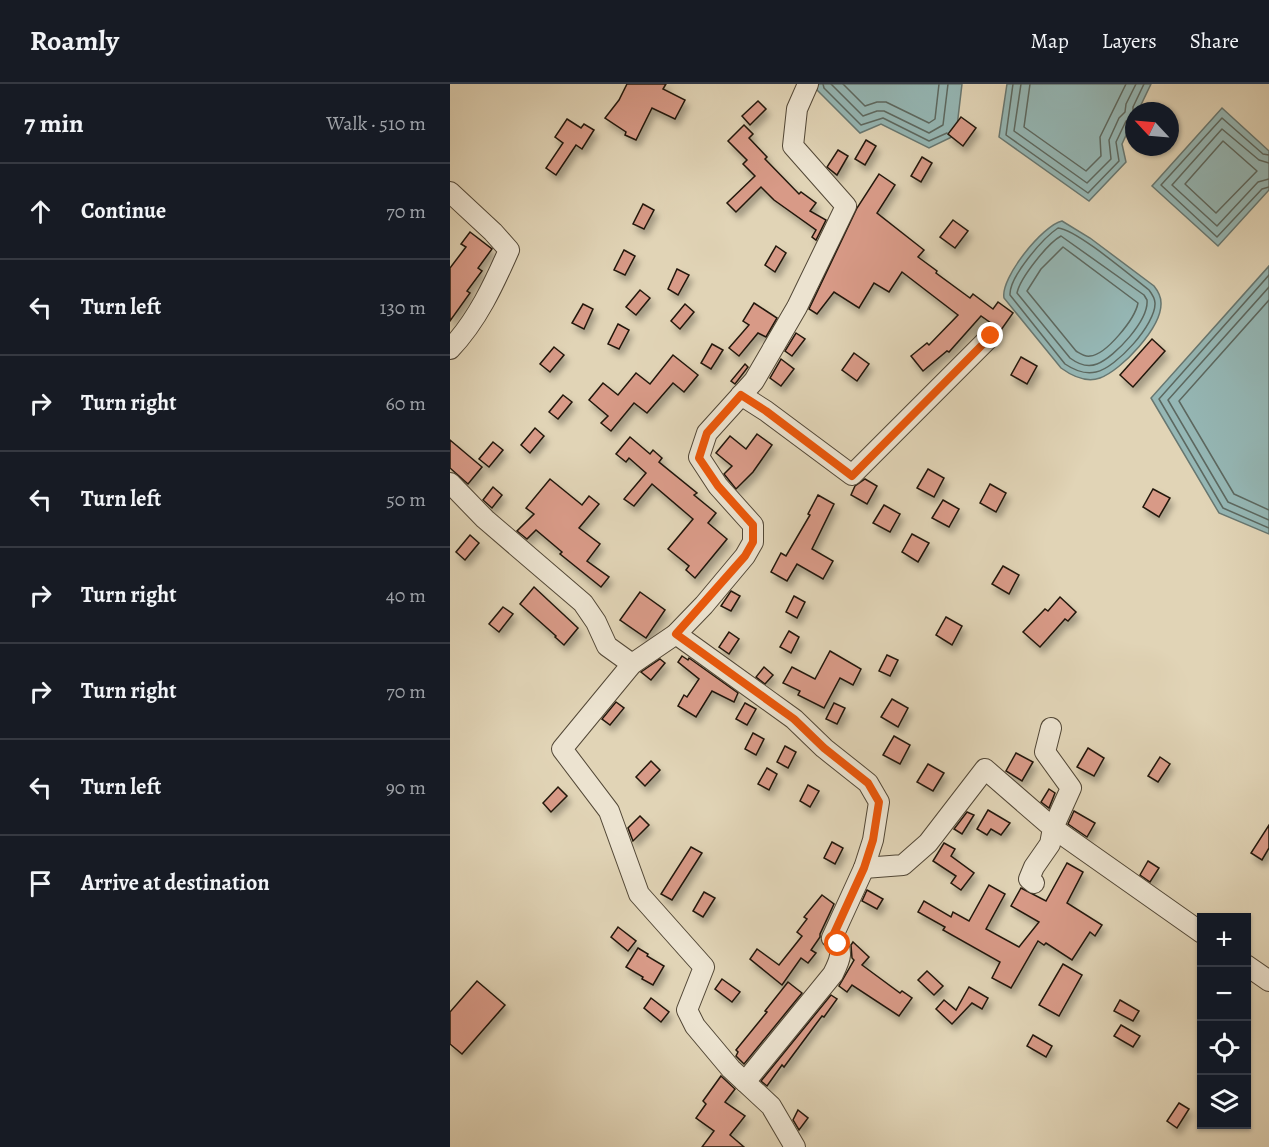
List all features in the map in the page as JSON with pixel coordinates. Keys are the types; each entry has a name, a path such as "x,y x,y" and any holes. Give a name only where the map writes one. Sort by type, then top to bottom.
{"street":[{"path":"795,1147 771,1106 731,1069 695,1026 687,1010 704,967 639,894 609,811 562,749 632,664 676,634 745,556 753,542 753,525 718,486 699,458 707,433 754,381 797,307 846,206 793,146 798,109 808,84"},
{"path":"450,192 509,250 495,283 467,329 450,349"},
{"path":"741,395 766,411 852,476 991,336"},
{"path":"450,483 485,519 583,603 596,622 607,646 632,664"},
{"path":"676,634 780,709 868,783 879,802 873,840 864,868 832,938 838,944 842,957 833,974 745,1082"},
{"path":"1034,883 1029,879 1034,867 1050,844 1053,828 1071,788 1045,752 1051,728"},
{"path":"864,868 903,866 928,843 985,769 1053,828 1197,929"},
{"path":"1249,967 1269,981"}],"water":[{"path":"817,84 962,84 956,135 929,148 881,124 860,133 817,90"},
{"path":"1007,84 1151,84 1142,102 1125,102 1125,138 1122,144 1126,162 1089,201 999,137"},
{"path":"1222,108 1269,151 1269,190 1218,246 1152,186"},
{"path":"1062,221 1090,238 1154,286 1160,298 1160,313 1148,335 1119,366 1100,378 1090,380 1079,378 1061,368 1004,298 1009,278 1024,254 1044,232"},
{"path":"1269,266 1269,534 1219,513 1151,398"}],"building":[{"path":"627,84 666,84 663,89 685,100 675,119 652,108 636,140 625,135 626,132 605,118 619,100"},
{"path":"758,101 766,109 750,125 742,116"},
{"path":"961,117 976,128 963,146 948,134"},
{"path":"567,119 581,128 584,124 594,130 582,149 576,145 556,175 546,168 563,143 555,137"},
{"path":"744,125 753,134 749,138 767,157 765,159 799,194 801,192 816,203 810,211 826,220 816,240 812,237 816,230 774,200 761,187 736,212 727,203 755,176 743,164 747,160 728,141"},
{"path":"866,140 876,146 865,165 855,159"},
{"path":"838,150 848,156 837,175 827,167"},
{"path":"922,157 932,163 921,182 911,176"},
{"path":"879,174 895,185 877,213 924,250 918,257 970,298 973,294 993,309 998,302 1013,313 1001,330 981,316 949,352 947,351 923,371 911,356 927,343 929,345 958,315 902,272 889,292 874,283 859,308 834,292 817,314 809,309 857,208"},
{"path":"643,204 654,210 644,229 633,224"},
{"path":"953,220 968,231 955,248 940,237"},
{"path":"470,232 492,249 478,268 482,271 467,291 470,293 450,321 450,268 466,247 461,244"},
{"path":"776,246 786,253 775,272 765,265"},
{"path":"624,250 635,256 625,275 614,270"},
{"path":"677,269 689,275 678,295 668,289"},
{"path":"640,290 650,298 636,315 626,307"},
{"path":"754,303 777,318 766,337 758,333 739,356 729,348 749,325 743,321"},
{"path":"583,304 593,309 584,329 572,323"},
{"path":"685,304 694,312 680,329 671,321"},
{"path":"618,324 629,330 619,349 608,344"},
{"path":"796,333 805,339 792,356 785,351"},
{"path":"1152,339 1165,351 1133,387 1120,375"},
{"path":"712,344 723,350 711,369 701,363"},
{"path":"554,347 564,355 550,372 540,364"},
{"path":"854,353 869,364 857,381 842,370"},
{"path":"673,355 698,375 684,392 673,383 647,413 634,403 611,431 601,423 608,416 589,400 603,383 618,395 636,373 650,384"},
{"path":"1021,357 1037,366 1027,384 1011,375"},
{"path":"781,359 794,369 781,386 770,378"},
{"path":"745,364 748,367 735,384 731,381"},
{"path":"563,395 572,402 558,419 549,412"},
{"path":"535,428 544,436 530,453 521,445"},
{"path":"757,434 772,445 753,472 736,489 724,474 732,466 716,453 730,436 746,449"},
{"path":"630,437 650,454 653,450 662,458 659,462 697,493 694,495 716,513 708,523 727,539 695,578 686,570 689,566 668,549 693,519 652,484 634,506 624,499 646,473 629,458 626,462 616,454"},
{"path":"450,440 482,467 468,484 450,468"},
{"path":"493,442 503,450 489,467 479,459"},
{"path":"928,469 944,478 934,497 917,488"},
{"path":"550,479 582,505 589,496 599,504 579,528 600,544 587,561 609,577 601,587 560,554 562,552 536,530 527,539 517,531 534,514 526,508"},
{"path":"865,479 877,486 867,504 851,495 855,486"},
{"path":"990,484 1006,493 996,512 980,503"},
{"path":"493,487 502,495 492,508 483,500"},
{"path":"1153,489 1170,498 1159,517 1143,507"},
{"path":"818,495 834,504 812,549 833,561 823,579 797,564 787,581 771,572 781,553 786,556 810,515 808,514"},
{"path":"943,500 959,509 949,527 932,518"},
{"path":"884,505 900,514 890,532 873,523"},
{"path":"912,534 929,543 918,562 902,552"},
{"path":"470,535 479,543 465,560 456,552"},
{"path":"1003,566 1019,575 1009,594 992,584"},
{"path":"534,587 578,628 564,645 520,604"},
{"path":"731,591 740,596 731,611 721,606"},
{"path":"640,592 665,610 646,638 620,620"},
{"path":"794,596 805,602 797,618 786,612"},
{"path":"1060,597 1076,612 1068,621 1065,619 1040,647 1023,632 1045,609 1048,611"},
{"path":"503,607 513,614 499,632 489,624"},
{"path":"946,617 962,626 952,645 936,635"},
{"path":"789,631 799,637 791,653 780,647"},
{"path":"729,632 739,639 729,654 719,647"},
{"path":"830,651 861,669 853,685 840,678 824,708 798,695 800,691 783,683 792,667 815,679"},
{"path":"887,655 898,660 890,676 879,671"},
{"path":"682,656 688,660 689,658 738,693 734,702 712,691 696,717 678,706 684,695 687,697 699,679 678,662"},
{"path":"660,659 665,663 651,680 641,672"},
{"path":"764,667 773,675 765,684 756,677"},
{"path":"892,699 908,708 898,727 881,717"},
{"path":"616,702 624,708 610,725 602,719"},
{"path":"745,703 756,709 747,725 736,719"},
{"path":"834,703 845,708 837,724 826,719"},
{"path":"753,733 764,739 756,755 745,749"},
{"path":"894,736 910,745 900,764 883,755"},
{"path":"785,746 796,752 788,768 777,762"},
{"path":"1088,748 1104,758 1094,776 1077,767"},
{"path":"1016,753 1033,762 1022,781 1006,771"},
{"path":"1160,757 1170,764 1158,782 1148,776"},
{"path":"651,761 660,770 645,786 636,777"},
{"path":"928,764 944,773 933,791 917,782"},
{"path":"767,768 777,774 769,790 758,784"},
{"path":"808,785 819,791 810,807 800,801"},
{"path":"558,787 567,796 551,812 543,803"},
{"path":"1049,789 1055,793 1049,808 1041,802"},
{"path":"988,810 1010,823 1001,835 991,829 987,835 977,829"},
{"path":"1074,811 1095,823 1087,837 1068,824"},
{"path":"967,812 974,815 962,834 954,829"},
{"path":"640,816 649,825 633,841 628,828"},
{"path":"1269,825 1269,848 1262,860 1251,853"},
{"path":"832,842 843,848 835,864 824,858"},
{"path":"944,843 955,849 951,856 974,873 961,890 951,883 956,876 933,861"},
{"path":"691,847 702,853 672,900 661,894"},
{"path":"1148,861 1159,868 1150,882 1140,875"},
{"path":"1067,863 1083,872 1067,903 1102,925 1095,936 1090,932 1072,960 1046,943 1044,945 1038,941 1011,988 992,978 1000,962 943,930 945,927 918,912 924,901 951,917 953,912 969,921 989,885 1005,894 986,929 1019,947 1039,922 1011,906 1021,888 1046,901"},
{"path":"867,890 883,899 877,909 862,901"},
{"path":"704,892 715,898 703,917 693,911"},
{"path":"822,895 834,904 820,937 811,950 816,953 808,963 801,958 782,985 750,959 757,949 779,965 802,936 797,932 807,919 804,917"},
{"path":"618,927 636,941 628,951 611,937"},
{"path":"853,942 869,957 862,965 900,993 902,991 912,998 899,1016 852,985 847,992 839,986 854,960 851,945"},
{"path":"638,948 664,966 653,985 626,967"},
{"path":"1063,964 1082,975 1059,1016 1039,1005"},
{"path":"927,971 943,986 934,995 918,980"},
{"path":"722,979 740,992 732,1002 715,989"},
{"path":"477,981 505,1005 462,1054 450,1044 450,1012"},
{"path":"788,982 802,993 744,1064 736,1056 738,1052 736,1050"},
{"path":"969,987 988,998 982,1009 972,1003 952,1024 936,1009 944,1000 956,1010"},
{"path":"831,995 837,999 767,1086 761,1081"},
{"path":"651,998 669,1012 661,1022 644,1008"},
{"path":"1120,1000 1139,1011 1133,1021 1114,1011"},
{"path":"1121,1025 1140,1036 1133,1047 1114,1036"},
{"path":"1033,1035 1052,1046 1046,1057 1027,1046"},
{"path":"721,1076 735,1089 725,1102 745,1116 730,1135 744,1147 702,1147 714,1131 696,1118 706,1104 703,1101"},
{"path":"1179,1103 1189,1109 1177,1128 1167,1121"},
{"path":"798,1110 808,1118 799,1130 793,1120"}],"route":[{"path":"838,944 832,938 864,868 873,840 879,802 868,783 824,748 794,719 676,634 704,605 745,556 753,542 753,525 718,486 699,458 707,433 741,395 766,411 852,476 991,336"}]}
